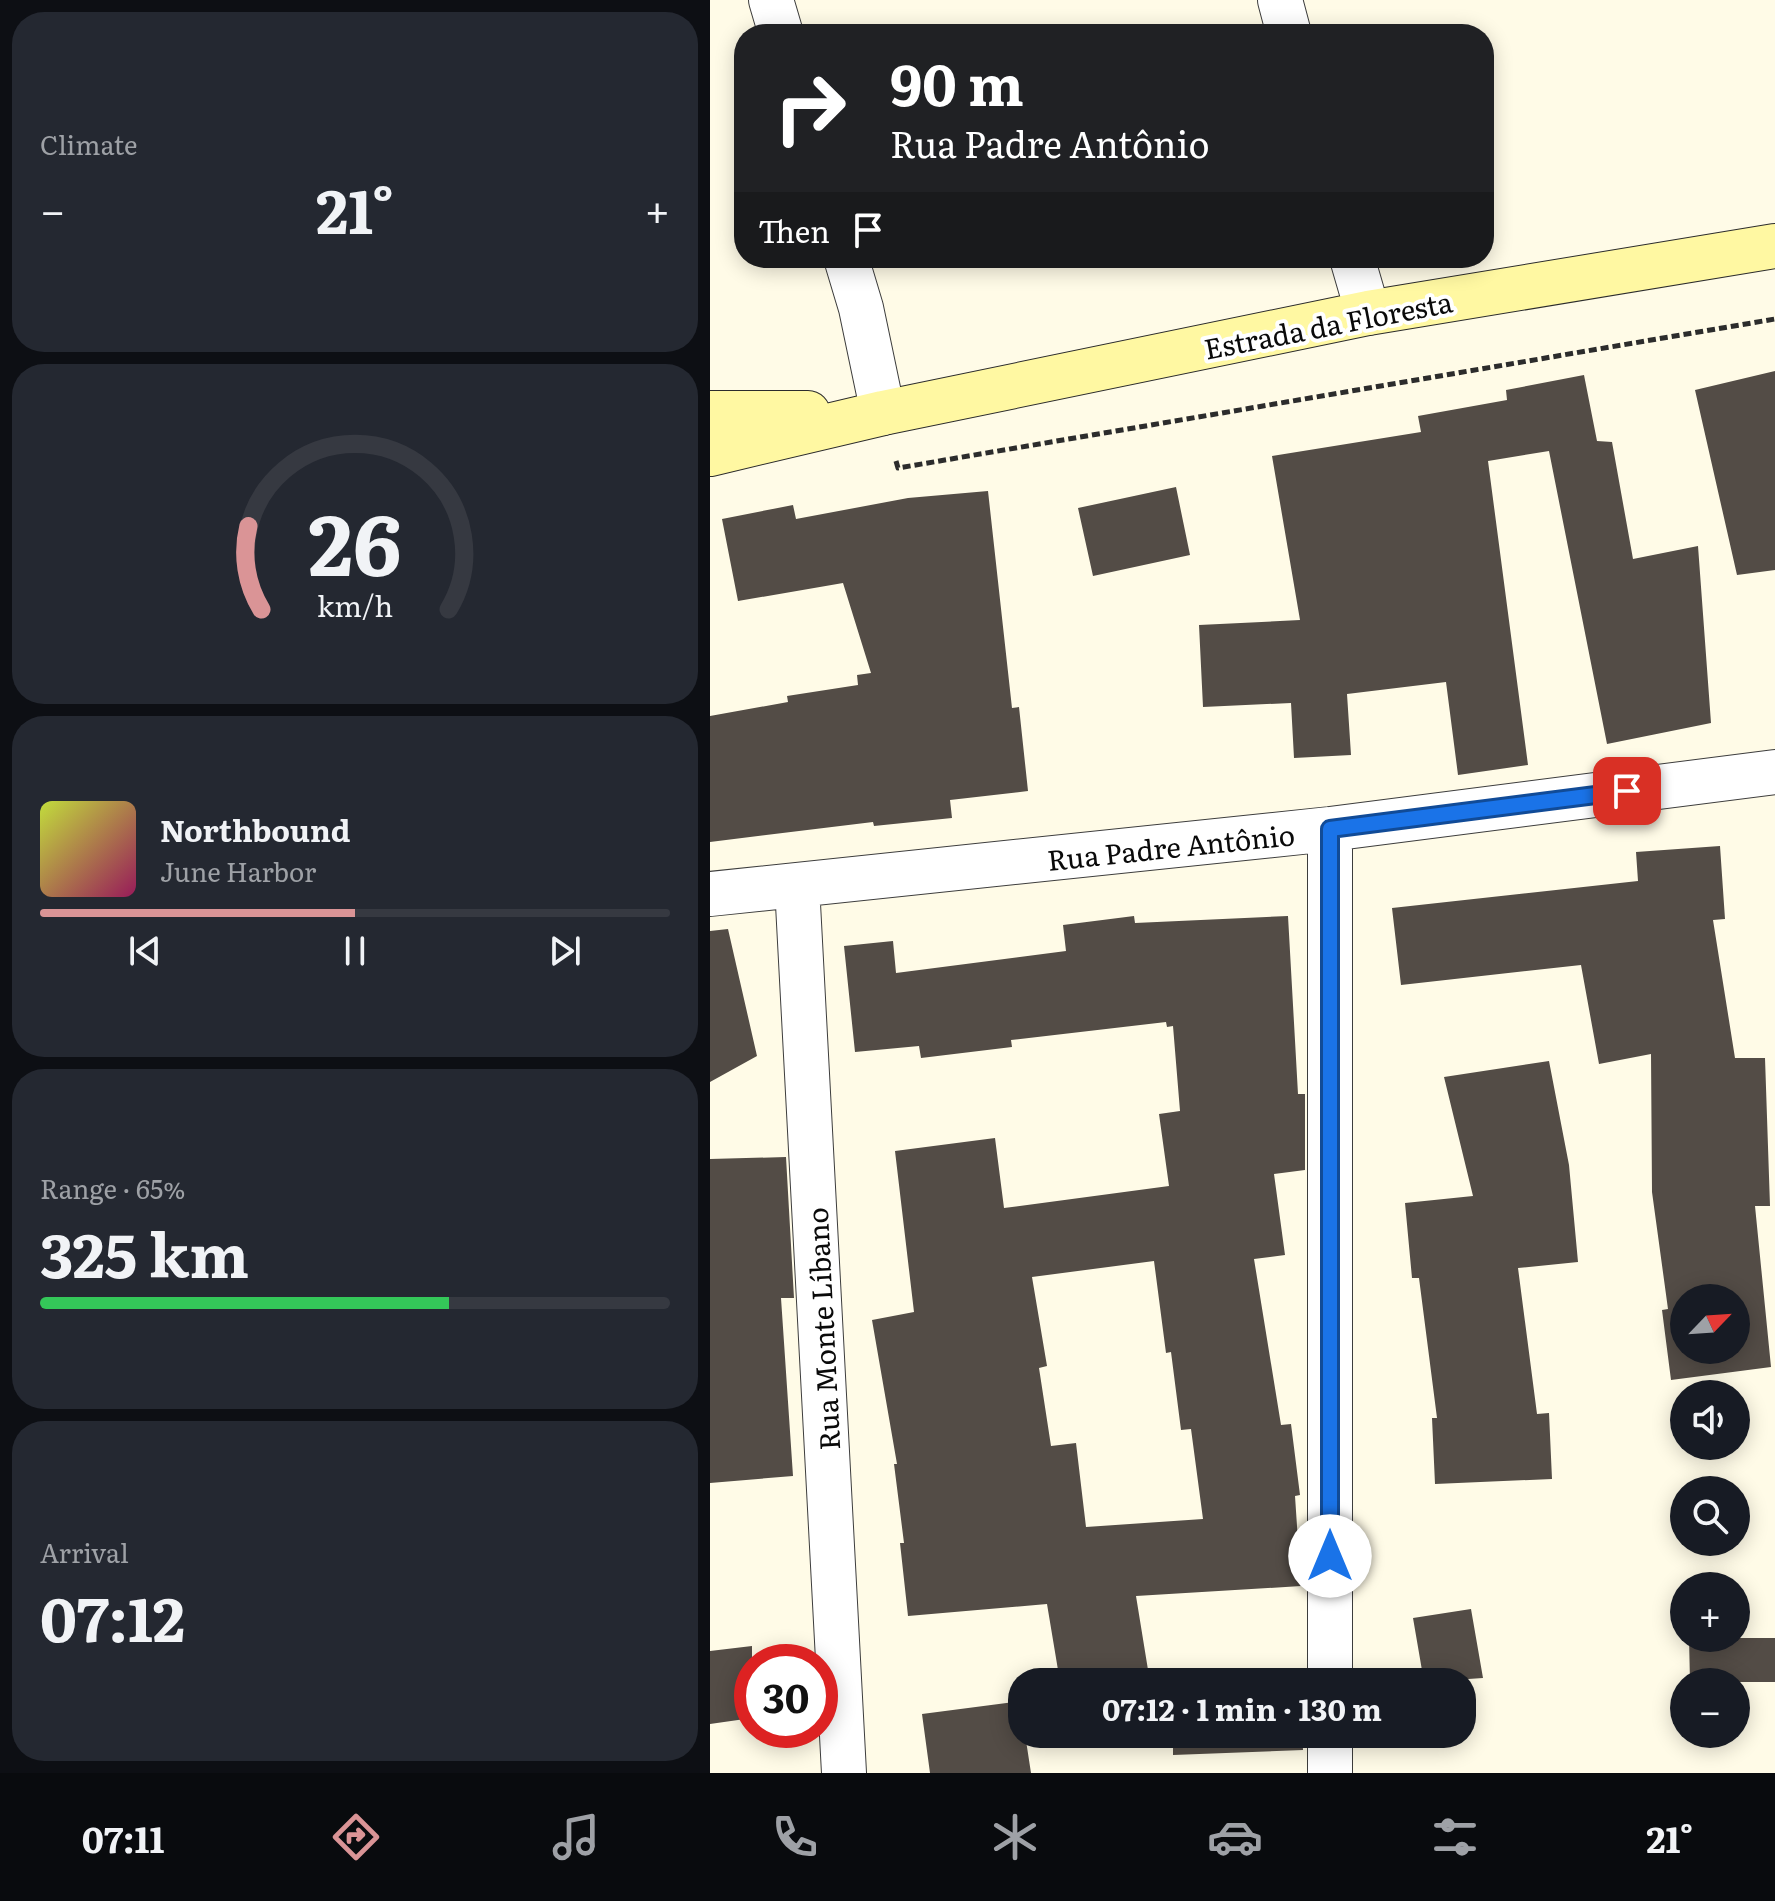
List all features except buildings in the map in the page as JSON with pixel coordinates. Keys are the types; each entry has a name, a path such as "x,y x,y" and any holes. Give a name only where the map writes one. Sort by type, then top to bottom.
{"main road":[{"name":"Estrada da Floresta","path":"710,454 883,413 1368,313 1775,246"},
{"name":"Estrada da Floresta","path":"710,413 883,413"}],"street":[{"path":"771,0 778,24"},
{"path":"1280,0 1286,24"},
{"path":"849,268 861,308 883,413"},
{"path":"1355,268 1368,313"},
{"name":"Rua Padre Antônio","path":"710,894 1330,829 1775,772"},
{"path":"1330,829 1330,1668"},
{"name":"Rua Monte Líbano","path":"797,885 844,1773"},
{"path":"1330,1748 1330,1773"}],"path":[{"path":"883,413 898,468 1775,319"}],"route":[{"path":"1330,1556 1330,829 1627,791"}]}
